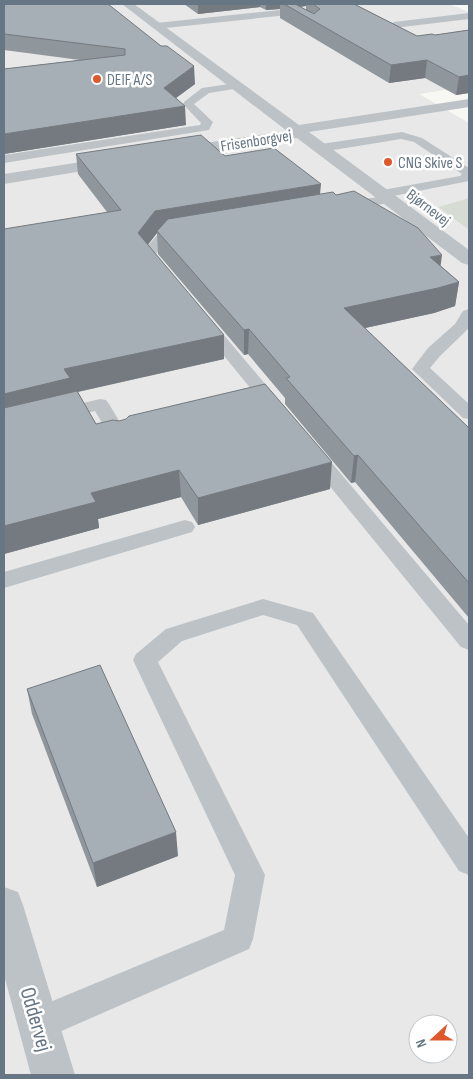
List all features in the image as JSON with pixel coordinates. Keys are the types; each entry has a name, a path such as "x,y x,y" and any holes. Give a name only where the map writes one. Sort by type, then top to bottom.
{"street":[{"name":"Bjørnevej","path":"127,4 469,259"},
{"path":"298,131 469,103"},
{"name":"Frisenborgvej","path":"160,154 298,131"},
{"path":"4,179 131,159"},
{"name":"Oddervej","path":"4,905 53,1075"}],"lane":[{"path":"156,26 306,10"},
{"path":"290,12 314,26"},
{"path":"407,32 390,23 469,16"},
{"path":"4,159 205,128 207,122 188,104 206,90 236,86"},
{"path":"321,148 402,136 418,140 469,173 464,179 330,209"},
{"path":"172,283 148,254 163,237 202,230"},
{"path":"196,312 469,642"},
{"path":"469,314 462,327 434,352 421,370 469,414"},
{"path":"4,428 100,404 121,439"},
{"path":"4,580 185,527"},
{"path":"38,1024 238,939 250,875 145,660 174,635 263,607 305,619 469,862"}],"shaded area":[{"path":"4,4 449,4 469,12 469,86 419,94 469,123 469,198 438,207 469,230 469,1075 4,1075"},
{"path":"469,198 469,230 438,207"}],"building":[{"name":"DEIF A/S","path":"4,4 108,4 161,46 167,46 194,66 164,88 185,106 4,134 4,69 125,55 125,49 4,34"},
{"path":"284,4 295,4 314,14 320,9 313,4 354,4 417,36 469,30 469,75 459,77 427,60 391,65"},
{"path":"201,135 225,156 274,148 321,184 155,211 138,233 224,335 64,369 70,378 4,394 4,229 121,210 76,154"},
{"path":"354,191 418,228 442,255 430,257 459,282 344,308 469,428 469,583 358,455 354,456 286,378 290,377 249,329 244,330 157,231 168,219 333,192 336,195"},
{"path":"265,384 332,462 198,498 179,470 91,493 96,502 4,526 4,408 77,391 96,424 113,420 119,421 129,416"},
{"path":"100,665 176,832 93,863 27,689"}],"place":[{"name":"DEIF A/S","path":"97,79"},
{"name":"CNG Skive S","path":"388,162"}]}
